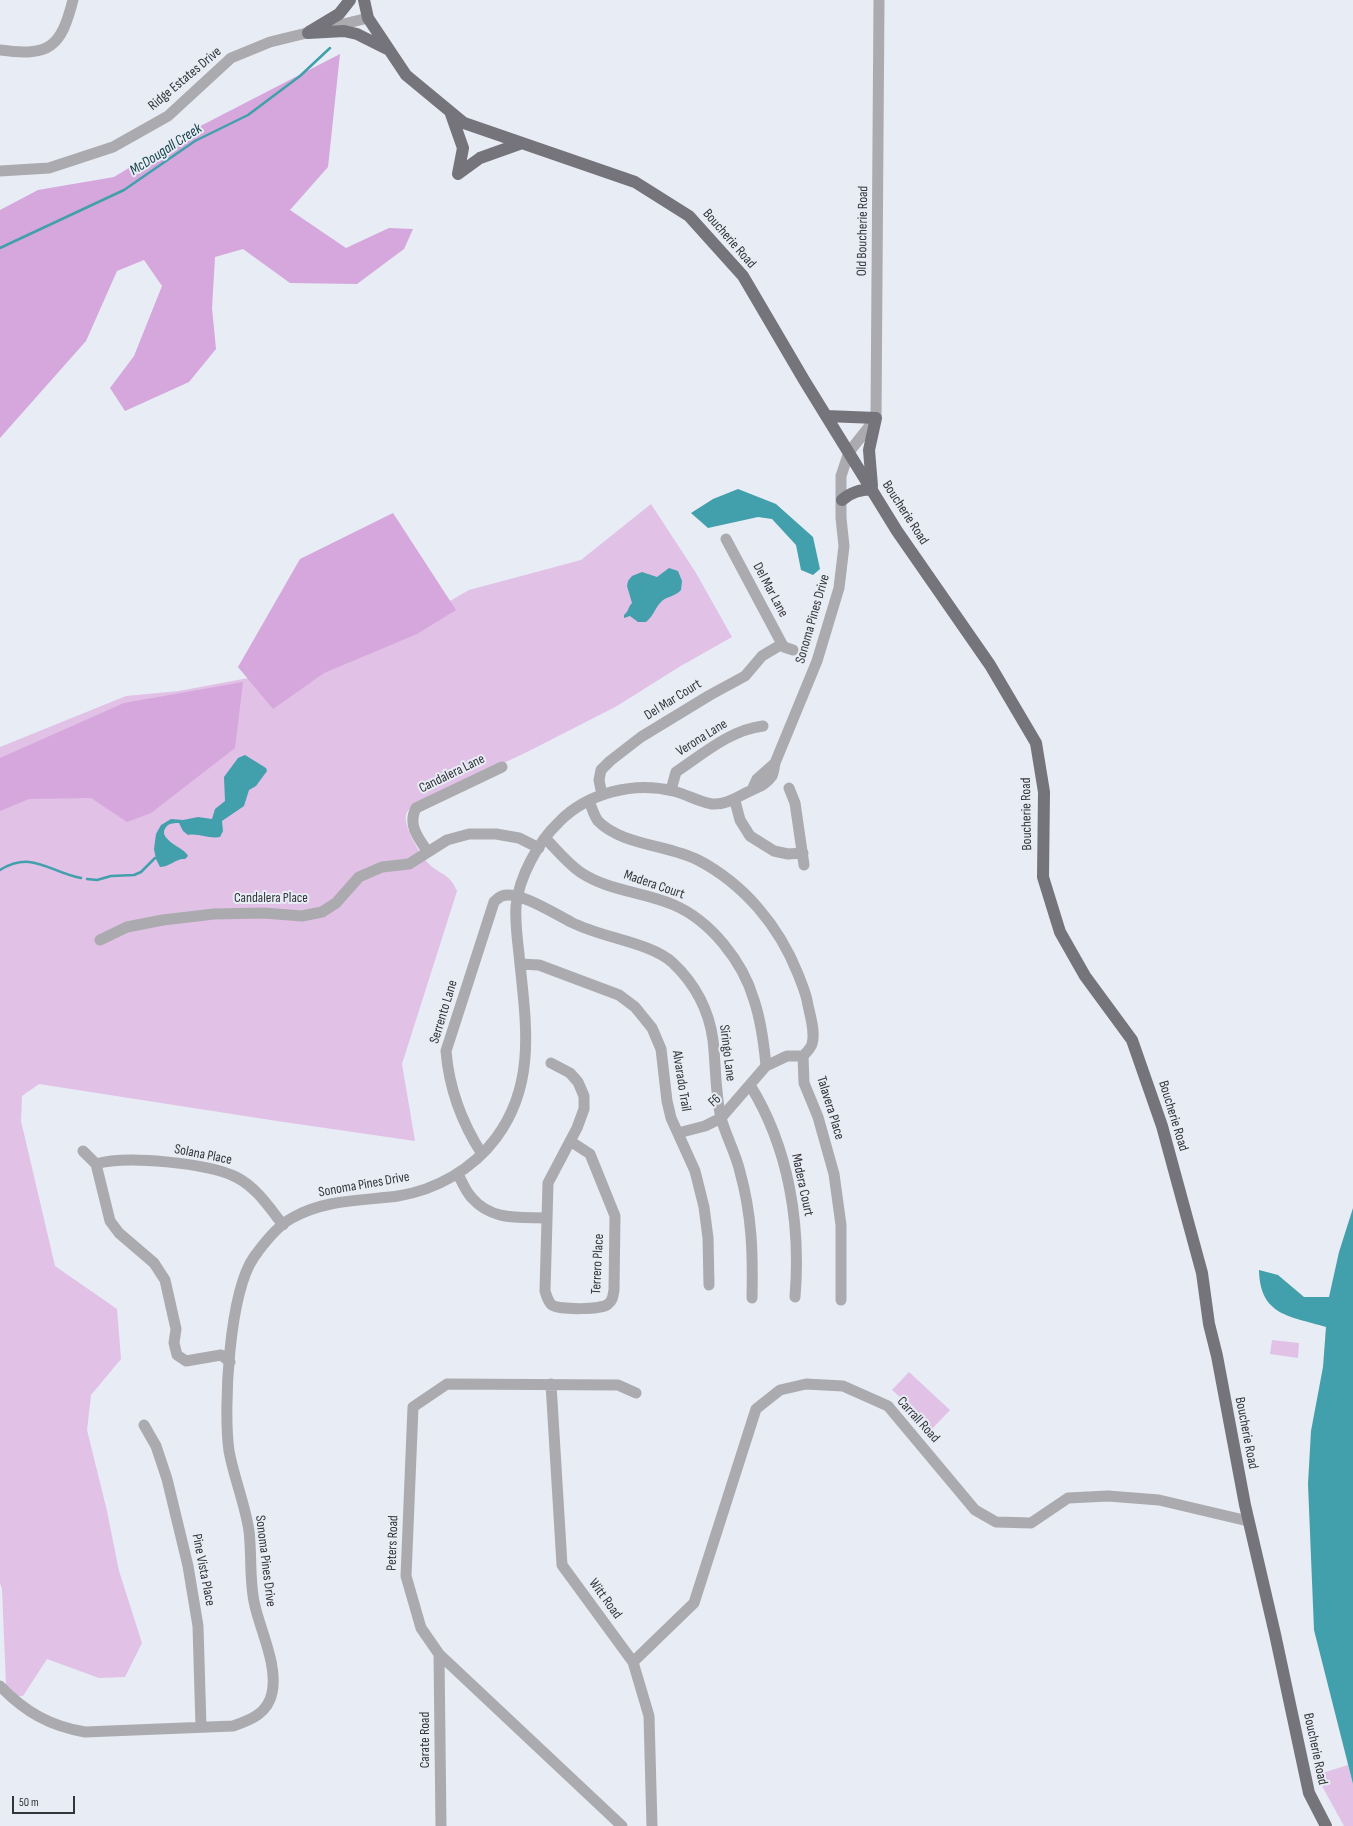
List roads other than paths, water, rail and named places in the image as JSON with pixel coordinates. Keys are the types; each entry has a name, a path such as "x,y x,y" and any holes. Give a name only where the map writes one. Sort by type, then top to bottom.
{"main road":[{"path":"308,33 339,14 350,0"},
{"name":"Boucherie Road","path":"364,0 368,18 406,75 464,123 635,182 689,216 743,276 826,416 897,531 990,665 1036,743 1044,792 1043,877 1060,932 1085,976 1132,1040 1162,1126 1202,1273 1209,1324 1248,1521 1275,1634 1309,1793 1326,1826"},
{"path":"308,33 344,31 357,34 390,51"},
{"path":"449,111 463,148 458,174 480,158 522,143"},
{"path":"826,416 876,418 869,450 872,489 860,490 850,494 842,500"}],"street":[{"path":"0,50 10,52 43,51 59,39 68,20 73,0"},
{"name":"Old Boucherie Road","path":"876,418 879,0"},
{"name":"Ridge Estates Drive","path":"0,171 49,168 113,147 168,116 231,58 270,42 368,18"},
{"path":"849,452 876,418"},
{"name":"Sonoma Pines Drive","path":"0,1686 13,1700 44,1720 64,1728 85,1732 233,1726 250,1720 264,1710 272,1694 273,1673 254,1602 249,1532 229,1450 227,1417 230,1362 236,1307 245,1275 258,1251 283,1224 292,1218 318,1207 338,1202 400,1196 424,1190 458,1174 472,1164 496,1138 514,1108 519,1096 526,1060 525,1024 516,923 516,903 525,872 542,843 558,822 571,811 602,795 624,789 645,787 671,790 712,804 735,801 752,790 761,788 774,775 775,764 817,661 839,588 844,546 841,518 841,476 849,452"},
{"name":"Del Mar Lane","path":"726,539 782,644"},
{"path":"782,644 793,650"},
{"name":"Del Mar Court","path":"602,795 599,780 601,770 610,761 654,730 710,695 745,676 762,656 782,644"},
{"name":"Verona Lane","path":"671,790 676,772 732,735 752,727 763,726"},
{"name":"Candalera Lane","path":"428,852 413,826 412,815 416,808 502,767"},
{"path":"789,788 795,803 804,865"},
{"path":"735,801 740,820 750,836 774,851 788,854 803,853"},
{"path":"589,802 597,820 610,830 633,840 659,846 698,860 722,875 748,896 772,925 792,959 806,994 812,1045 803,1056"},
{"name":"Candalera Place","path":"100,940 127,927 163,920 214,914 264,913 302,916 322,912 336,903 359,878 382,867 409,864 447,840 469,834 496,834 542,843"},
{"name":"Madera Court","path":"542,843 580,872 612,887 674,905 699,920 722,944 742,972 754,1000 763,1039 766,1066"},
{"name":"Serrento Lane","path":"482,1154 470,1134 453,1091 446,1051 494,902 502,896 518,896"},
{"name":"Siringo Lane","path":"518,896 578,926 661,953 674,964 695,989 705,1010 713,1039 716,1084 721,1118 740,1171 749,1212 753,1247 752,1298"},
{"name":"Alvarado Trail","path":"520,964 539,965 619,995 635,1007 652,1028 661,1049 667,1101 671,1118 695,1171 704,1207 708,1238 709,1285"},
{"name":"F6","path":"678,1133 705,1126 721,1118 766,1066 787,1056 803,1056"},
{"name":"Talavera Place","path":"803,1056 804,1084 818,1118 834,1174 841,1225 841,1300"},
{"name":"Terrero Place","path":"551,1063 570,1073 578,1082 584,1096 584,1109 570,1141 548,1183 545,1291 548,1301 558,1308 601,1308 608,1305 612,1299 614,1290 615,1216 590,1154 570,1141"},
{"name":"Madera Court","path":"750,1085 762,1103 788,1177 795,1219 798,1264 795,1297"},
{"path":"83,1151 96,1164 110,1221 119,1233 154,1263 165,1280 176,1329 174,1343 177,1355 186,1361 221,1355 230,1362"},
{"name":"Solana Place","path":"96,1164 105,1161 172,1163 214,1170 236,1177 257,1192 283,1224"},
{"path":"458,1174 471,1198 485,1211 498,1216 547,1218"},
{"name":"Peters Road","path":"622,1826 439,1654 421,1628 406,1576 413,1407 447,1384 618,1385 636,1393"},
{"name":"Witt Road","path":"551,1384 562,1566 633,1662 649,1716 652,1826"},
{"name":"Carrall Road","path":"633,1662 694,1603 756,1409 780,1390 806,1384 843,1386 888,1406 976,1510 996,1522 1031,1522 1068,1498 1108,1496 1159,1500 1248,1521"},
{"name":"Pine Vista Place","path":"144,1425 156,1446 167,1479 188,1566 198,1626 201,1727"},
{"name":"Carate Road","path":"439,1654 441,1826"},
{"name":"Sonoma Pines Drive","path":"0,1696 13,1700"}],"water":[{"path":"738,489 776,504 813,537 820,569 813,575 801,570 796,545 772,519 758,517 708,528 691,513 713,499"},
{"path":"669,568 678,571 682,581 681,590 677,594 662,601 646,622 638,622 630,616 624,618 624,615 632,603 627,586 628,581 632,576 642,572 657,577"},
{"path":"245,755 266,768 267,771 256,786 249,790 244,806 222,821 223,831 220,837 188,835 183,831 179,823 168,825 164,831 167,839 188,856 185,859 160,867 156,859 154,849 156,834 161,825 171,819 183,820 198,817 212,819 215,809 225,801 224,777 238,758"},
{"path":"1353,1208 1353,1784 1314,1630 1308,1484 1311,1431 1323,1367 1326,1327 1300,1320 1279,1312 1265,1297 1261,1285 1259,1270 1278,1275 1304,1297 1329,1297 1339,1252"}],"waterway":[{"name":"McDougall Creek","path":"0,248 124,190 195,141 248,115 300,76 330,48"},
{"path":"87,879 97,880 111,876 134,875 141,872 155,858"},
{"path":"0,870 11,864 31,862 81,878"}]}
